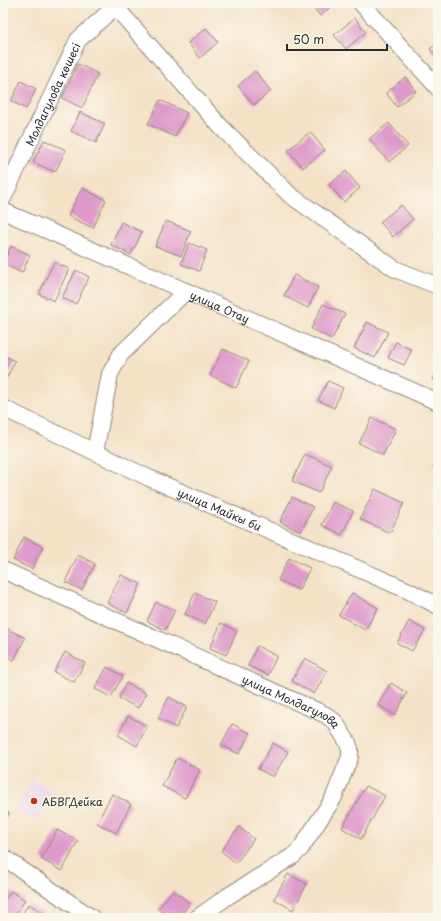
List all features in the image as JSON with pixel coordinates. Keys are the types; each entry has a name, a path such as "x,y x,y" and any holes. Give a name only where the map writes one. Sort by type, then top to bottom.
{"street":[{"path":"361,3 438,88"},
{"path":"115,4 220,127 290,195 395,269 438,286"},
{"name":"Молдагулова көшесі","path":"3,198 78,40 115,4"},
{"name":"улица Отау","path":"3,211 438,402"},
{"path":"95,452 110,374 121,354 186,291"},
{"name":"улица Майкы би","path":"3,408 150,478 409,591 438,606"},
{"name":"улица Молдагулова","path":"3,570 326,715 335,722 348,743 350,757 333,799 301,848 294,856 228,896 197,918"},
{"path":"3,857 92,918"}],"shaded area":[{"name":"АБВГДейка","path":"32,780 53,791 36,822 16,810"}],"building":[{"path":"310,3 335,3 320,16"},
{"path":"355,18 366,32 346,49 334,35"},
{"path":"206,28 218,42 200,58 188,43"},
{"path":"438,43 438,58 430,49"},
{"path":"78,64 98,74 82,108 62,98"},
{"path":"255,71 271,91 254,105 238,86"},
{"path":"405,77 416,91 397,107 386,93"},
{"path":"21,81 36,89 26,109 11,101"},
{"path":"160,100 187,113 175,137 148,124"},
{"path":"80,112 105,124 96,143 71,131"},
{"path":"389,123 408,146 389,162 369,139"},
{"path":"310,132 325,150 303,168 288,150"},
{"path":"44,140 66,150 55,172 33,162"},
{"path":"346,171 360,188 344,202 329,185"},
{"path":"82,188 106,200 93,228 68,216"},
{"path":"401,205 413,219 393,237 380,222"},
{"path":"166,221 191,231 181,256 155,246"},
{"path":"121,222 142,232 131,255 111,245"},
{"path":"189,243 207,250 199,271 181,264"},
{"path":"11,246 30,255 22,273 3,264"},
{"path":"54,262 69,269 54,301 39,294"},
{"path":"76,270 89,277 76,304 62,298"},
{"path":"294,275 318,287 308,308 284,296"},
{"path":"323,304 345,314 332,339 311,329"},
{"path":"367,322 388,332 375,358 354,348"},
{"path":"396,342 412,350 404,365 388,358"},
{"path":"223,349 249,361 236,388 210,375"},
{"path":"3,355 15,361 3,385"},
{"path":"438,369 438,382 433,380"},
{"path":"328,381 343,388 334,408 318,400"},
{"path":"372,418 396,429 383,455 359,443"},
{"path":"438,453 438,464 434,462"},
{"path":"305,454 332,466 319,493 292,481"},
{"path":"375,489 404,503 390,533 360,519"},
{"path":"292,497 313,507 301,532 280,522"},
{"path":"333,502 353,511 342,535 322,525"},
{"path":"24,537 43,547 32,569 13,560"},
{"path":"78,555 95,564 82,590 65,582"},
{"path":"289,558 310,568 299,590 278,580"},
{"path":"121,575 141,584 127,613 107,603"},
{"path":"195,593 215,602 205,624 185,614"},
{"path":"352,593 378,608 365,630 339,615"},
{"path":"156,602 175,610 165,630 147,621"},
{"path":"409,621 425,630 412,651 397,643"},
{"path":"221,623 237,631 226,655 210,648"},
{"path":"6,628 25,638 14,660 3,655 3,633"},
{"path":"257,646 277,656 268,675 248,666"},
{"path":"65,652 85,663 74,682 54,672"},
{"path":"305,658 327,671 314,694 292,681"},
{"path":"107,667 123,676 111,697 95,689"},
{"path":"126,683 146,693 138,708 119,698"},
{"path":"391,683 407,693 395,715 378,705"},
{"path":"169,697 187,707 176,728 158,718"},
{"path":"128,716 147,726 137,746 118,735"},
{"path":"232,724 250,733 239,754 221,745"},
{"path":"273,743 288,752 273,777 258,769"},
{"path":"177,758 200,770 185,798 162,786"},
{"path":"366,786 385,796 361,839 342,828"},
{"path":"112,794 131,804 116,833 97,823"},
{"path":"3,810 9,813 3,824"},
{"path":"239,827 254,839 236,863 221,851"},
{"path":"57,830 78,841 62,871 41,859"},
{"path":"288,874 307,884 293,910 274,899"},
{"path":"173,890 190,903 179,918 170,918 158,909"},
{"path":"11,891 25,900 13,918 3,911 3,902"},
{"path":"29,904 43,913 40,918 19,918"}],"place":[{"name":"АБВГДейка","path":"34,801"}]}
